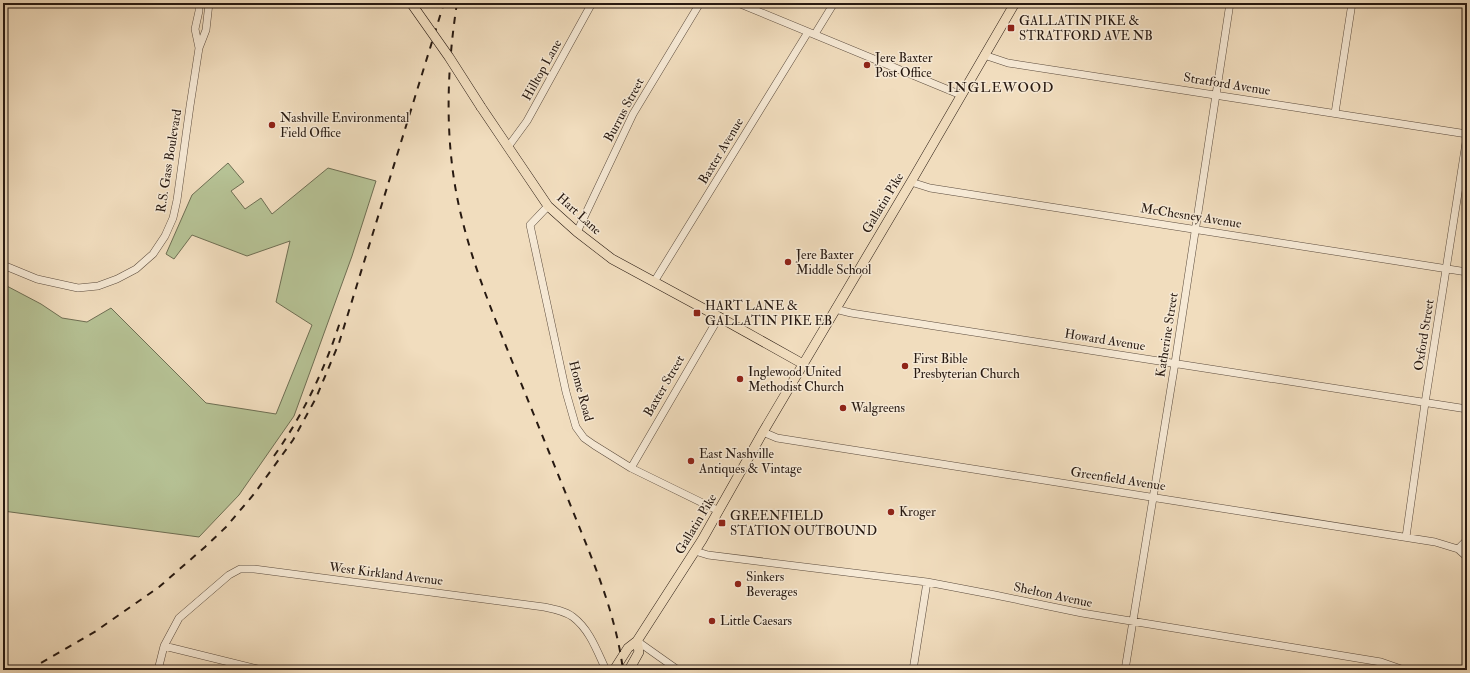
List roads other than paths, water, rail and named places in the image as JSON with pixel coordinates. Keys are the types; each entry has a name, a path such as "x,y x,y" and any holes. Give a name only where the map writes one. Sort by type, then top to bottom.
{"main road":[{"name":"Hart Lane","path":"411,3 449,57 548,206 577,232 612,259 803,364"},
{"name":"Gallatin Pike","path":"614,670 628,648 637,641 719,511 763,432 911,182 1014,3"},
{"name":"Gallatin Pike","path":"629,670 639,652 637,641"}],"street":[{"name":"R.S. Gass Boulevard","path":"199,3 199,12 195,29 199,48"},
{"name":"R.S. Gass Boulevard","path":"3,265 37,279 78,288 98,286 117,279 136,268 153,254 165,236 173,218 177,200 199,48 206,30 209,3"},
{"name":"Hilltop Lane","path":"508,147 527,121 592,3"},
{"name":"Burrus Street","path":"577,232 633,114 700,3"},
{"path":"738,3 961,95"},
{"path":"815,34 834,3"},
{"name":"Katherine Street","path":"1125,670 1175,363 1230,3"},
{"path":"1335,113 1352,3"},
{"name":"Baxter Avenue","path":"654,282 808,32"},
{"name":"Stratford Avenue","path":"984,55 1008,62 1467,135"},
{"name":"Oxford Street","path":"1406,537 1425,403 1467,135"},
{"name":"McChesney Avenue","path":"911,182 930,188 1467,272"},
{"name":"Home Road","path":"548,206 530,225 570,408 576,427 584,438 631,468 719,511"},
{"name":"Howard Avenue","path":"835,309 851,313 1467,409"},
{"name":"Baxter Street","path":"631,468 719,317"},
{"name":"Greenfield Avenue","path":"763,432 777,438 1435,542 1458,549 1467,557"},
{"path":"1458,549 1467,540"},
{"name":"Shelton Avenue","path":"695,551 708,554 927,582 1132,622 1380,662 1404,670"},
{"name":"West Kirkland Avenue","path":"158,670 164,646 178,618 229,575 240,570 254,569 560,610 573,617 591,637 606,670"},
{"path":"913,670 927,582"},
{"path":"637,641 678,670"},
{"path":"164,646 262,670"}],"railway":[{"path":"29,670 96,631 159,587 205,547 226,527 254,494 293,440 316,398 339,343 444,3"},
{"path":"457,3 453,30 449,84 449,111 452,165 462,219 472,255 491,308 608,602 623,670"},
{"path":"274,456 304,408 320,374 340,322"}],"place":[{"name":"GALLATIN PIKE & STRATFORD AVE NB","path":"1011,28"},
{"name":"Jere Baxter Post Office","path":"867,65"},
{"name":"Nashville Environmental Field Office","path":"272,125"},
{"name":"Jere Baxter Middle School","path":"788,262"},
{"name":"HART LANE & GALLATIN PIKE EB","path":"697,313"},
{"name":"First Bible Presbyterian Church","path":"905,366"},
{"name":"Inglewood United Methodist Church","path":"740,379"},
{"name":"Walgreens","path":"843,408"},
{"name":"East Nashville Antiques & Vintage","path":"691,461"},
{"name":"Kroger","path":"891,512"},
{"name":"GREENFIELD STATION OUTBOUND","path":"722,523"},
{"name":"Sinkers Beverages","path":"738,584"},
{"name":"Little Caesars","path":"712,621"}],"district":[{"name":"INGLEWOOD","path":"1001,87"}]}
